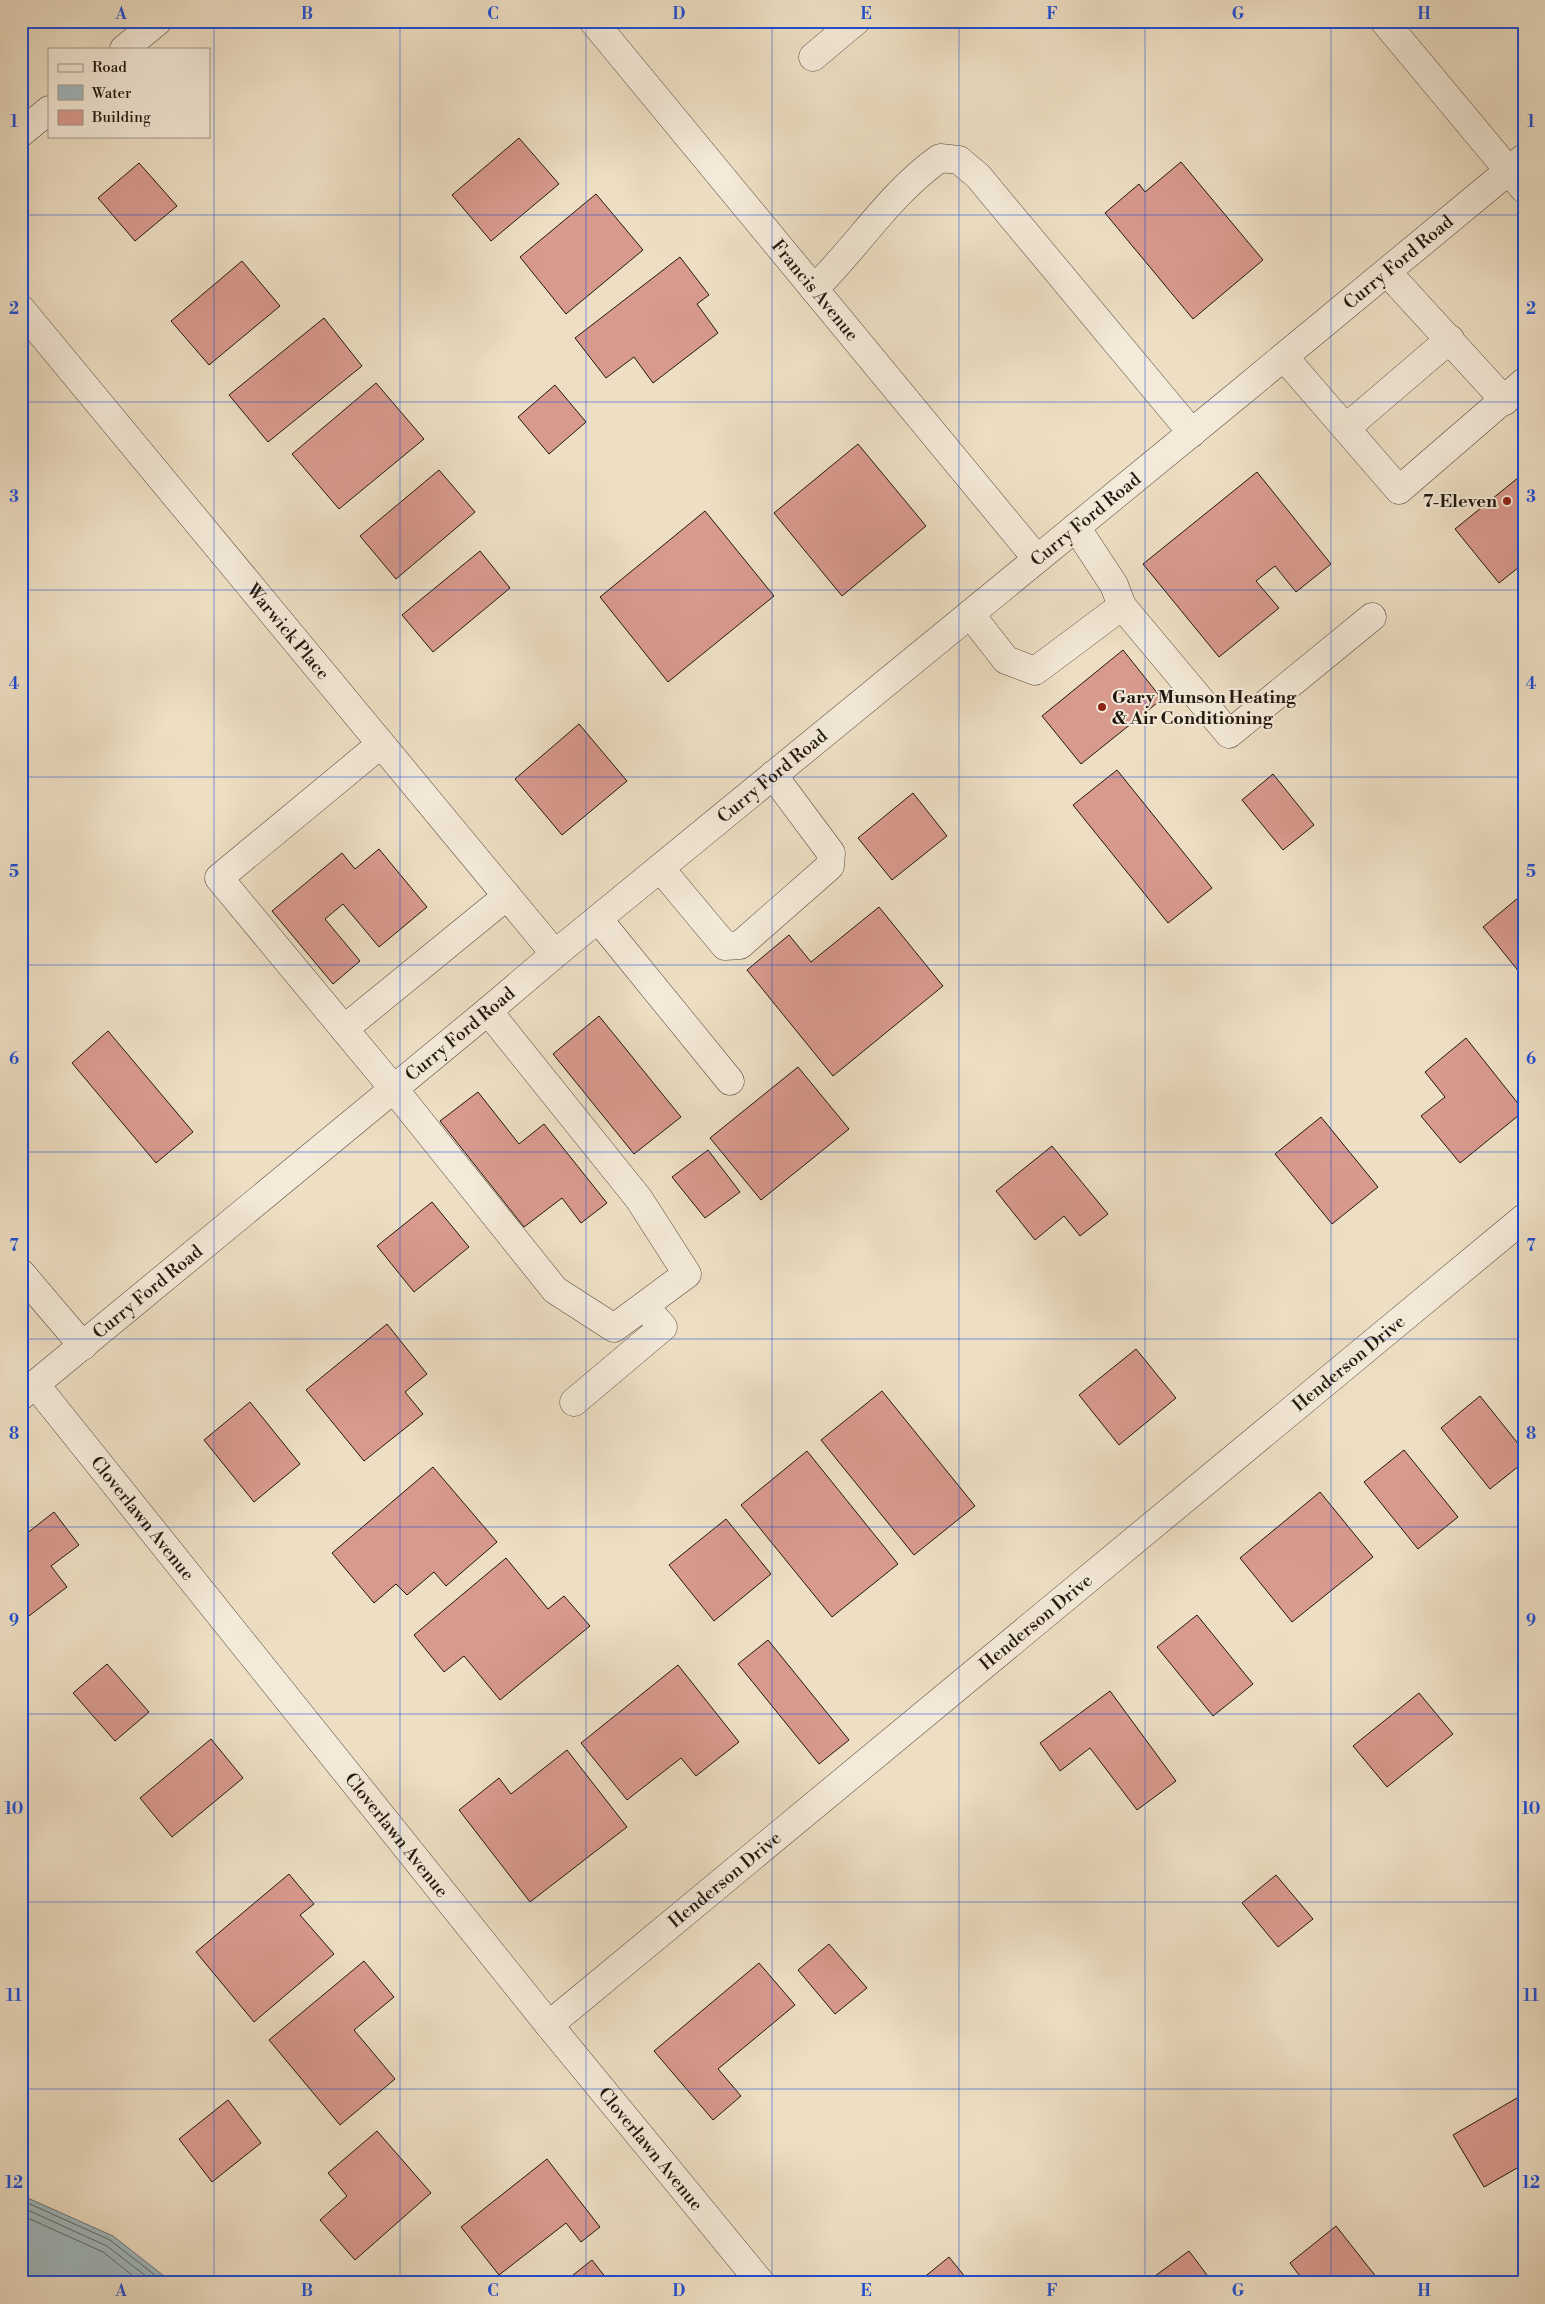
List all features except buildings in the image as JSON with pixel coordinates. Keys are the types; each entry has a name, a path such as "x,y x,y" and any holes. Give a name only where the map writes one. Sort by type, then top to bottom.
{"street":[{"path":"125,48 158,21"},
{"name":"Francis Avenue","path":"593,21 1036,559"},
{"path":"814,57 856,21"},
{"path":"1384,21 1519,173"},
{"path":"21,133 48,111"},
{"path":"814,289 839,265 877,217 916,174 940,158 959,160 978,176 1192,433"},
{"name":"Curry Ford Road","path":"28,1390 555,954 599,920 1387,272 1519,173"},
{"path":"1284,357 1399,490 1514,392 1450,338 1387,272"},
{"name":"Warwick Place","path":"21,310 555,954"},
{"path":"1346,428 1450,338"},
{"path":"1076,527 1114,585 1122,606 1229,734 1372,617"},
{"path":"970,614 1006,660 1035,671 1122,606"},
{"path":"381,744 219,878 393,1088 555,1290 614,1328 687,1274 639,1199 488,1011"},
{"path":"660,868 725,946 740,945 830,866 831,853 773,775"},
{"path":"344,1029 506,896"},
{"path":"599,920 730,1081"},
{"name":"Henderson Drive","path":"549,2024 1524,1218"},
{"path":"21,1273 83,1346"},
{"path":"574,1402 663,1327 644,1306"},
{"name":"Cloverlawn Avenue","path":"28,1390 761,2283"}],"water":[{"path":"21,2195 113,2236 173,2283 21,2283"}],"place":[{"name":"7-Eleven","path":"1507,501"},
{"name":"Gary Munson Heating & Air Conditioning","path":"1102,707"}]}
